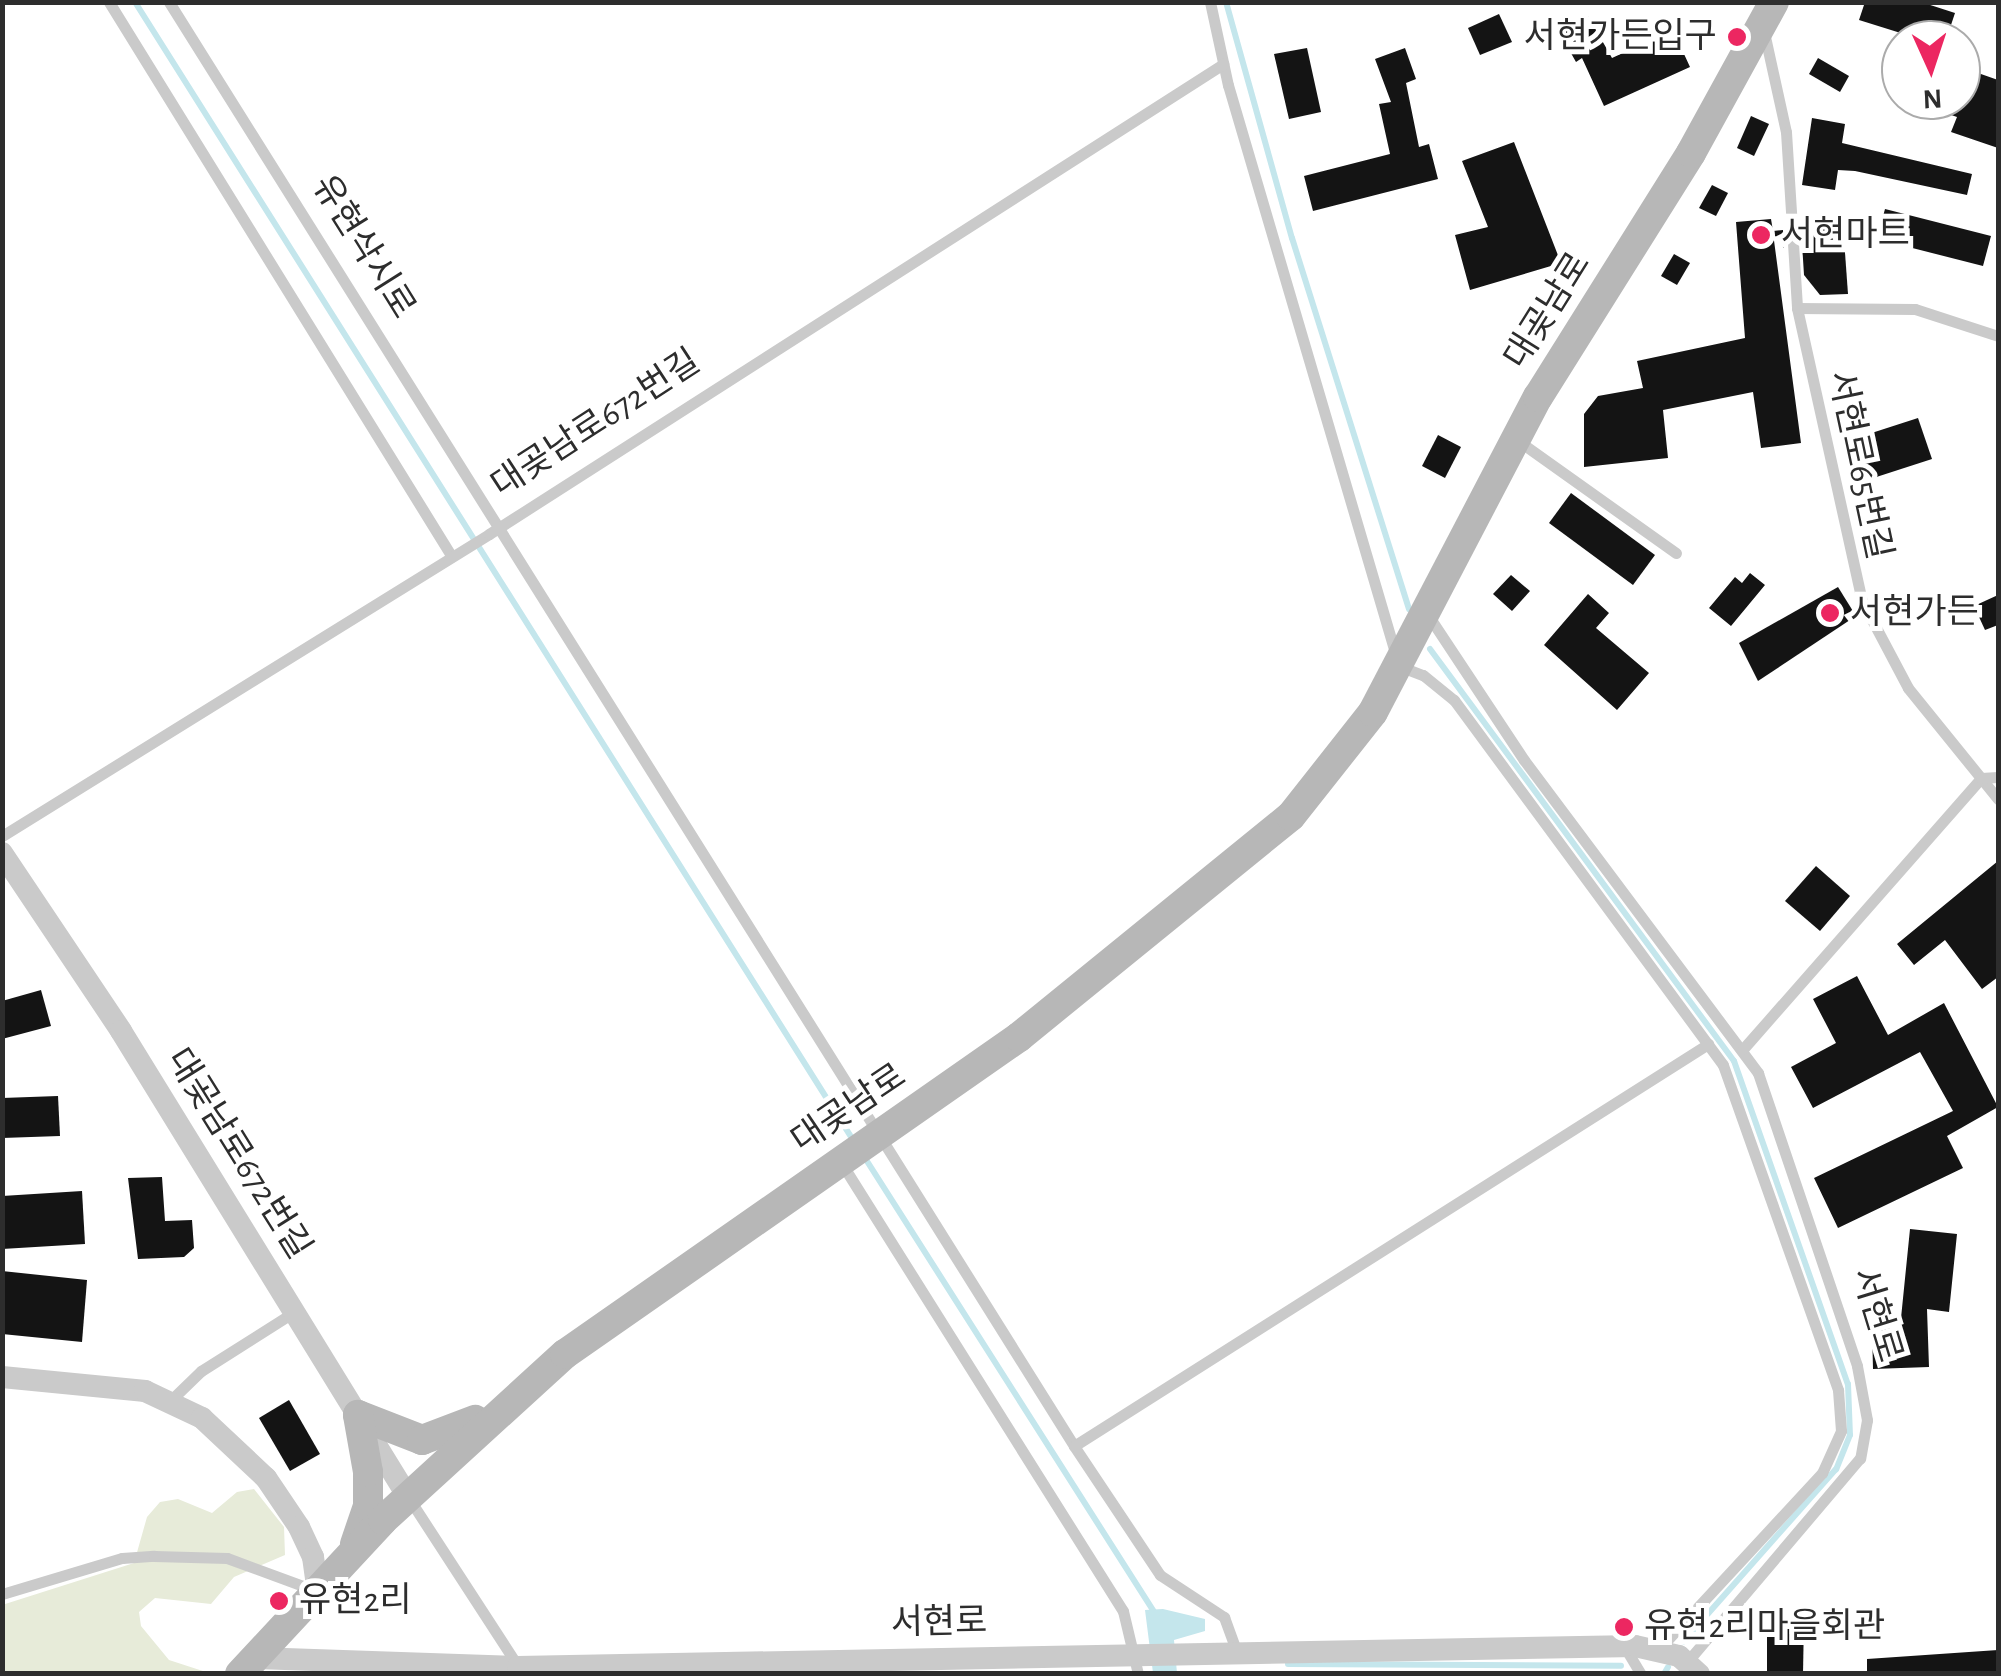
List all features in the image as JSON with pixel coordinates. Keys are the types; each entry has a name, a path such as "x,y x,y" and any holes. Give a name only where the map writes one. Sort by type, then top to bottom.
{"street":[{"name":"대곶남로","path":"248,1666 408,1496 504,1406 628,1305 1018,1037 1291,816 1342,756 1400,666 1518,440 1768,14"},
{"name":"대곶남로672번길","path":"2,853 408,1496"},
{"path":"2,1377 122,1387 172,1400 234,1444 266,1478 313,1557 318,1592"},
{"path":"352,1556 368,1506 358,1415 422,1440 504,1406"},
{"name":"서현로","path":"248,1666 1140,1661 1193,1664 1237,1653 1624,1646 1657,1651 1693,1668"}],"lane":[{"path":"109,2 457,554"},
{"name":"유현삭시로","path":"169,2 494,531 875,1138 1074,1446 1160,1575 1224,1617 1237,1653"},
{"path":"1210,2 1223,64 1400,666 1423,675 1454,700 1708,1044 1736,1089 1838,1390 1841,1431 1822,1473 1657,1651"},
{"name":"서현로65번길","path":"1768,14 1786,132 1798,308 1862,601 1908,688 1998,799"},
{"name":"대곶남로672번길","path":"2,836 494,531 1223,64"},
{"path":"1798,308 1915,308 1998,336"},
{"path":"1518,440 1676,553"},
{"name":"서현로","path":"1427,614 1524,760 1743,1049 1772,1102 1857,1366 1866,1438 1845,1480 1693,1668"},
{"path":"1743,1049 1981,778 1998,777"},
{"path":"1074,1446 1708,1044"},
{"path":"842,1159 1122,1611 1140,1661"},
{"path":"172,1400 201,1371 294,1312"},
{"path":"408,1496 518,1667"},
{"path":"2,1594 122,1558 154,1556 227,1558 318,1592"},
{"path":"1624,1646 1642,1674"}],"green space":[{"path":"254,1489 284,1527 285,1555 234,1577 211,1604 155,1598 139,1612 141,1626 169,1660 209,1673 3,1673 2,1605 134,1563 147,1517 160,1502 178,1499 212,1513 237,1492"}],"water":[{"path":"1163,1609 1205,1619 1205,1631 1174,1640 1177,1673 1153,1673 1145,1610"}],"building":[{"path":"1865,2 1921,2 1955,13 1953,20 1881,20 1881,27 1859,20"},
{"path":"1499,14 1512,42 1480,55 1468,28"},
{"path":"1588,16 1612,58 1673,30 1690,67 1604,106 1582,58 1576,62 1559,32"},
{"path":"1307,48 1321,112 1289,119 1274,54"},
{"path":"1405,48 1416,79 1406,83 1419,147 1429,144 1438,179 1313,211 1304,176 1390,154 1379,104 1391,102 1375,59"},
{"path":"1818,58 1849,76 1840,92 1809,74"},
{"path":"1981,74 1998,80 1998,148 1951,132 1956,120 1981,120"},
{"path":"1751,116 1769,124 1754,156 1737,148"},
{"path":"1812,118 1845,124 1842,143 1972,174 1967,195 1855,171 1838,170 1835,190 1802,185"},
{"path":"1514,142 1561,263 1470,290 1455,235 1488,227 1462,161"},
{"path":"1712,185 1728,193 1716,216 1699,208"},
{"path":"1885,209 1991,236 1983,266 1877,239"},
{"path":"1771,219 1773,231 1783,230 1784,248 1773,233 1801,443 1761,448 1753,392 1663,410 1668,458 1584,467 1584,414 1598,396 1643,388 1637,361 1745,338 1736,222"},
{"path":"1833,226 1844,239 1848,294 1820,295 1804,275 1801,228"},
{"path":"1674,254 1690,263 1677,285 1661,276"},
{"path":"1918,418 1932,459 1864,481 1850,440"},
{"path":"1438,435 1461,447 1445,478 1422,466"},
{"path":"1571,493 1655,555 1633,585 1549,523"},
{"path":"1750,573 1765,585 1731,626 1709,608 1735,577 1742,583"},
{"path":"1511,575 1530,591 1512,611 1493,594"},
{"path":"1838,587 1856,616 1758,681 1739,643"},
{"path":"1588,594 1609,613 1596,628 1649,673 1617,710 1544,645"},
{"path":"1998,595 1998,625 1985,630 1974,606"},
{"path":"1998,861 1998,977 1982,989 1945,940 1914,965 1897,944"},
{"path":"1816,866 1850,896 1820,931 1785,901"},
{"path":"1857,976 1888,1035 1944,1003 1998,1107 1947,1136 1963,1168 1838,1228 1814,1178 1953,1111 1920,1052 1813,1108 1791,1067 1836,1043 1813,999"},
{"path":"41,990 51,1026 2,1039 2,1001"},
{"path":"58,1096 60,1136 2,1138 2,1098"},
{"path":"162,1177 165,1221 192,1220 194,1248 184,1257 138,1259 128,1178"},
{"path":"82,1191 85,1244 2,1249 2,1196"},
{"path":"1910,1229 1957,1234 1949,1312 1927,1309 1929,1367 1873,1369 1872,1329 1900,1328"},
{"path":"2,1271 87,1280 82,1342 2,1334"},
{"path":"289,1400 320,1454 290,1471 259,1418"},
{"path":"1767,1617 1804,1618 1803,1674 1767,1674"},
{"path":"1998,1650 1998,1674 1867,1674 1867,1659"}],"waterway":[{"path":"135,2 855,1143"},
{"path":"1226,2 1292,238 1409,609"},
{"path":"1430,649 1734,1061 1848,1384 1850,1435 1836,1469 1684,1641"},
{"path":"865,1158 1156,1615"},
{"path":"1288,1664 1621,1666"},
{"path":"1664,1674 1668,1667"}],"place":[{"name":"서현가든입구","path":"1737,37"},
{"name":"서현마트","path":"1761,235"},
{"name":"서현가든","path":"1830,613"},
{"name":"유현2리","path":"279,1601"},
{"name":"유현2리마을회관","path":"1624,1627"}]}
